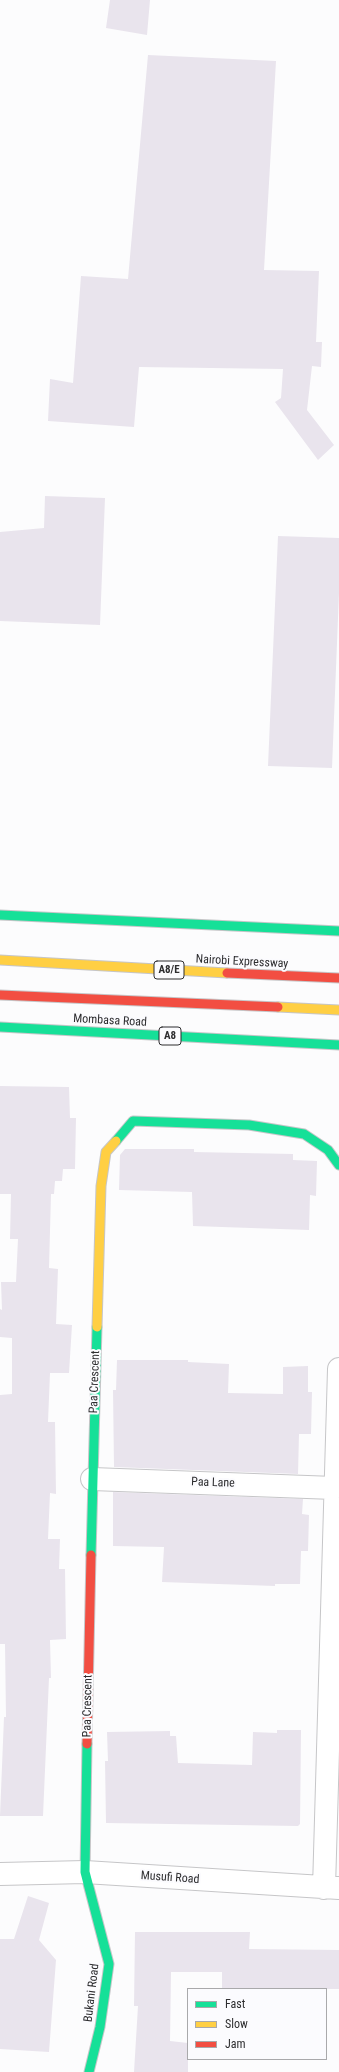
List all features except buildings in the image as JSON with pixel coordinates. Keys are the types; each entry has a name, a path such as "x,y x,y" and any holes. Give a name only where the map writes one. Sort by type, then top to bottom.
{"main road":[{"path":"0,915 339,931"},
{"name":"Nairobi Expressway","path":"0,960 268,976 339,978"},
{"path":"0,995 339,1010"},
{"name":"Mombasa Road","path":"0,1027 339,1045"},
{"name":"Paa Crescent","path":"85,1872 92,1479 101,1186 106,1152 133,1122 249,1125 304,1134 328,1150 339,1165"},
{"name":"Bukani Road","path":"85,1872 109,1964 100,2027 89,2072"}],"street":[{"path":"331,1888 334,1488 339,1369"},
{"name":"Paa Lane","path":"92,1479 334,1488"},
{"name":"Musufi Road","path":"0,1874 85,1872 331,1888"}],"traffic: fast":[{"path":"0,915 339,931"},
{"path":"0,1027 339,1045"},
{"path":"116,1141 133,1121 249,1125 304,1134 328,1150 339,1165"},
{"path":"91,1555 97,1327"},
{"path":"87,1744 85,1872 109,1964 100,2027 89,2072"}],"traffic: slow":[{"path":"0,960 227,973"},
{"path":"278,1007 339,1010"},
{"path":"97,1327 101,1186 106,1152 116,1141"}],"traffic: jam":[{"path":"227,973 339,978"},
{"path":"0,995 278,1007"},
{"path":"87,1744 91,1555"}]}
